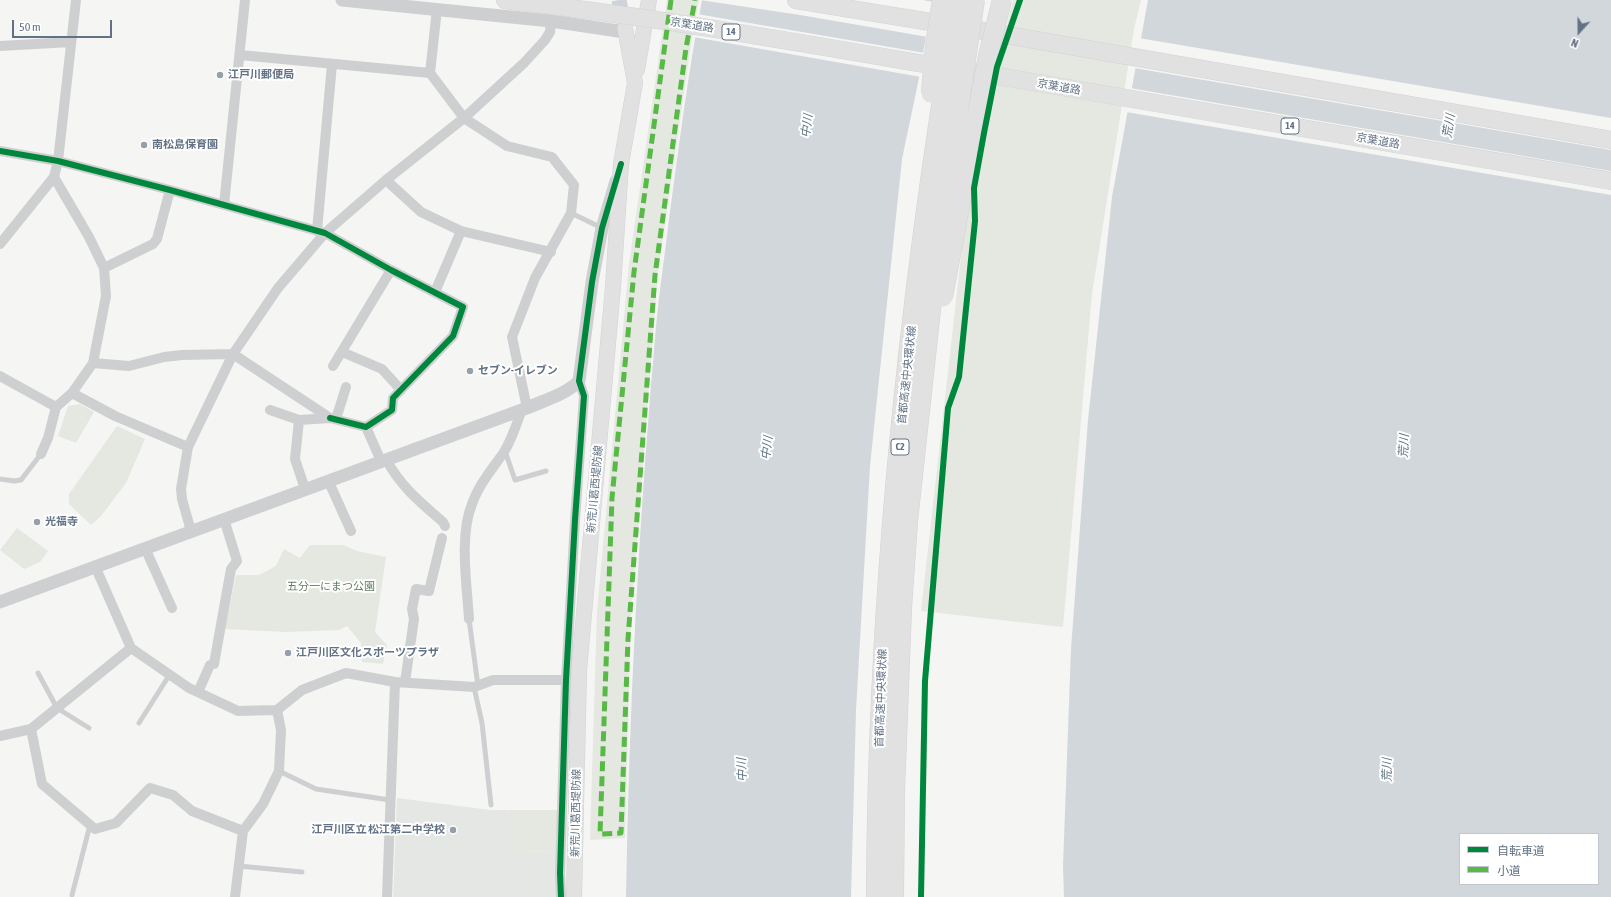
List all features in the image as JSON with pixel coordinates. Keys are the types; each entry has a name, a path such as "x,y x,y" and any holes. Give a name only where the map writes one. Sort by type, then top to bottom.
{"highway":[{"path":"796,0 949,25 1611,140"},
{"path":"931,163 929,116 935,45 942,0"},
{"name":"首都高速中央環状線","path":"876,897 878,788 885,611 910,340 931,163 958,0"},
{"name":"首都高速中央環状線","path":"894,897 895,790 902,608 908,521 926,355 950,165 975,0"},
{"path":"926,355 946,289 976,114 1002,0"},
{"name":"京葉道路","path":"513,1 592,10 674,22 942,66 969,72 1611,181"}],"main road":[{"name":"新荒川葛西堤防線","path":"574,897 579,670 612,302 622,164 649,0"},
{"name":"新荒川葛西堤防線","path":"625,30 635,83"}],"street":[{"path":"0,244 54,177 58,161 76,0"},
{"path":"224,205 245,0"},
{"path":"342,0 625,30"},
{"path":"437,9 430,73 464,118 507,146 552,157 574,185 571,213 551,252 535,278 512,337 524,408 505,451 472,503 467,521 465,540 469,619"},
{"path":"191,531 182,499 181,489 188,447 233,354 278,288 321,232 464,118 524,63 545,40 550,32 551,21"},
{"path":"0,46 71,42"},
{"path":"240,55 430,73"},
{"path":"321,232 332,64"},
{"path":"1,150 58,161 321,232 463,307 453,336 393,398 392,410 366,427"},
{"path":"561,897 560,873 566,680 584,396 579,381 592,282 602,228 622,164"},
{"path":"40,454 48,438 56,408 72,393 93,363 106,296 104,268 89,238 54,177"},
{"path":"386,180 421,212 461,231 551,252"},
{"path":"104,268 153,244 157,239 170,190"},
{"path":"435,292 461,231"},
{"path":"333,366 391,270"},
{"path":"342,352 382,369 401,390"},
{"path":"93,363 129,366 164,357 233,354 333,418 366,427 393,473 401,483 443,522 445,526"},
{"path":"0,376 56,408"},
{"path":"0,602 562,394 579,381"},
{"path":"333,418 346,387"},
{"path":"72,393 115,416 188,447"},
{"path":"270,410 298,420 333,418"},
{"path":"298,420 295,459 305,488"},
{"path":"328,480 351,531"},
{"path":"198,692 210,665 214,664 231,569 237,561 224,519"},
{"path":"386,897 390,800 400,682 414,619 412,609 416,589 429,591 442,538"},
{"path":"145,548 172,608"},
{"path":"95,566 131,648 198,692 238,711 277,710 302,690 346,673 400,682 476,686 492,680 566,680"},
{"path":"0,736 30,729 131,648"},
{"path":"235,897 243,831 263,804 279,771 281,730 277,710"},
{"path":"30,729 42,784 95,829 116,823 150,788 173,795 192,811 243,831"}],"lane":[{"path":"571,213 602,228"},
{"path":"505,451 515,480 546,471"},
{"path":"0,479 14,482 21,480 40,454"},
{"path":"469,619 491,805"},
{"path":"38,673 57,708 89,728"},
{"path":"139,723 170,674"},
{"path":"279,771 316,789 390,800"},
{"path":"72,895 90,824"},
{"path":"239,866 302,872"}],"shaded area":[{"name":"江戸川区立 松江第二中学校","path":"397,798 490,810 507,810 516,851 558,852 558,897 393,897"}],"green space":[{"path":"667,0 699,0 691,44 658,272 631,616 625,838 590,840 597,611 629,264"},
{"path":"1013,0 1141,0 1134,29 1092,294 1063,627 921,611 969,185"},
{"path":"80,404 94,412 76,443 58,436 68,406"},
{"path":"117,426 145,439 126,483 101,516 91,525 69,504 69,494"},
{"path":"17,528 48,551 40,562 24,569 0,550"},
{"name":"五分一にまつ公園","path":"310,545 343,545 357,551 386,557 375,632 387,645 383,664 362,662 361,643 347,626 339,630 286,632 225,629 236,575 259,575 276,566 284,549 300,558"},
{"path":"507,810 559,810 558,852 515,851"}],"water":[{"name":"中川","path":"702,0 932,0 918,83 902,159 870,466 856,710 851,897 626,897 632,683 640,541 657,314 688,82"},
{"name":"荒川","path":"1148,0 1611,0 1611,897 1064,897 1063,866 1071,649 1088,420 1112,197"}],"pier":[{"path":"700,0 923,0 934,2 928,37 800,15"},
{"path":"697,14 925,53 921,77 693,37"},
{"path":"1139,38 1611,118 1611,150 1134,68"},
{"path":"1130,88 1611,171 1611,195 1126,112"}],"tunnel":[{"path":"619,0 624,27"}],"marked path":[{"path":"671,0 634,272 612,498 600,834 621,833 628,639 655,275 686,48 695,0"}],"cycle path":[{"path":"921,897 925,681 948,408 959,377 975,221 974,188 997,67 1020,0"},
{"path":"0,151 58,161 325,233 391,270 463,307 453,336 393,398 392,410 366,427 330,418"},
{"path":"561,897 560,873 566,680 584,396 579,381 592,282 602,228 621,164"}],"place":[{"name":"江戸川郵便局","path":"220,75"},
{"name":"南松島保育園","path":"144,145"},
{"name":"セブン-イレブン","path":"470,371"},
{"name":"光福寺","path":"37,522"},
{"name":"江戸川区文化スポーツプラザ","path":"288,653"},
{"name":"江戸川区立 松江第二中学校","path":"453,830"}]}
